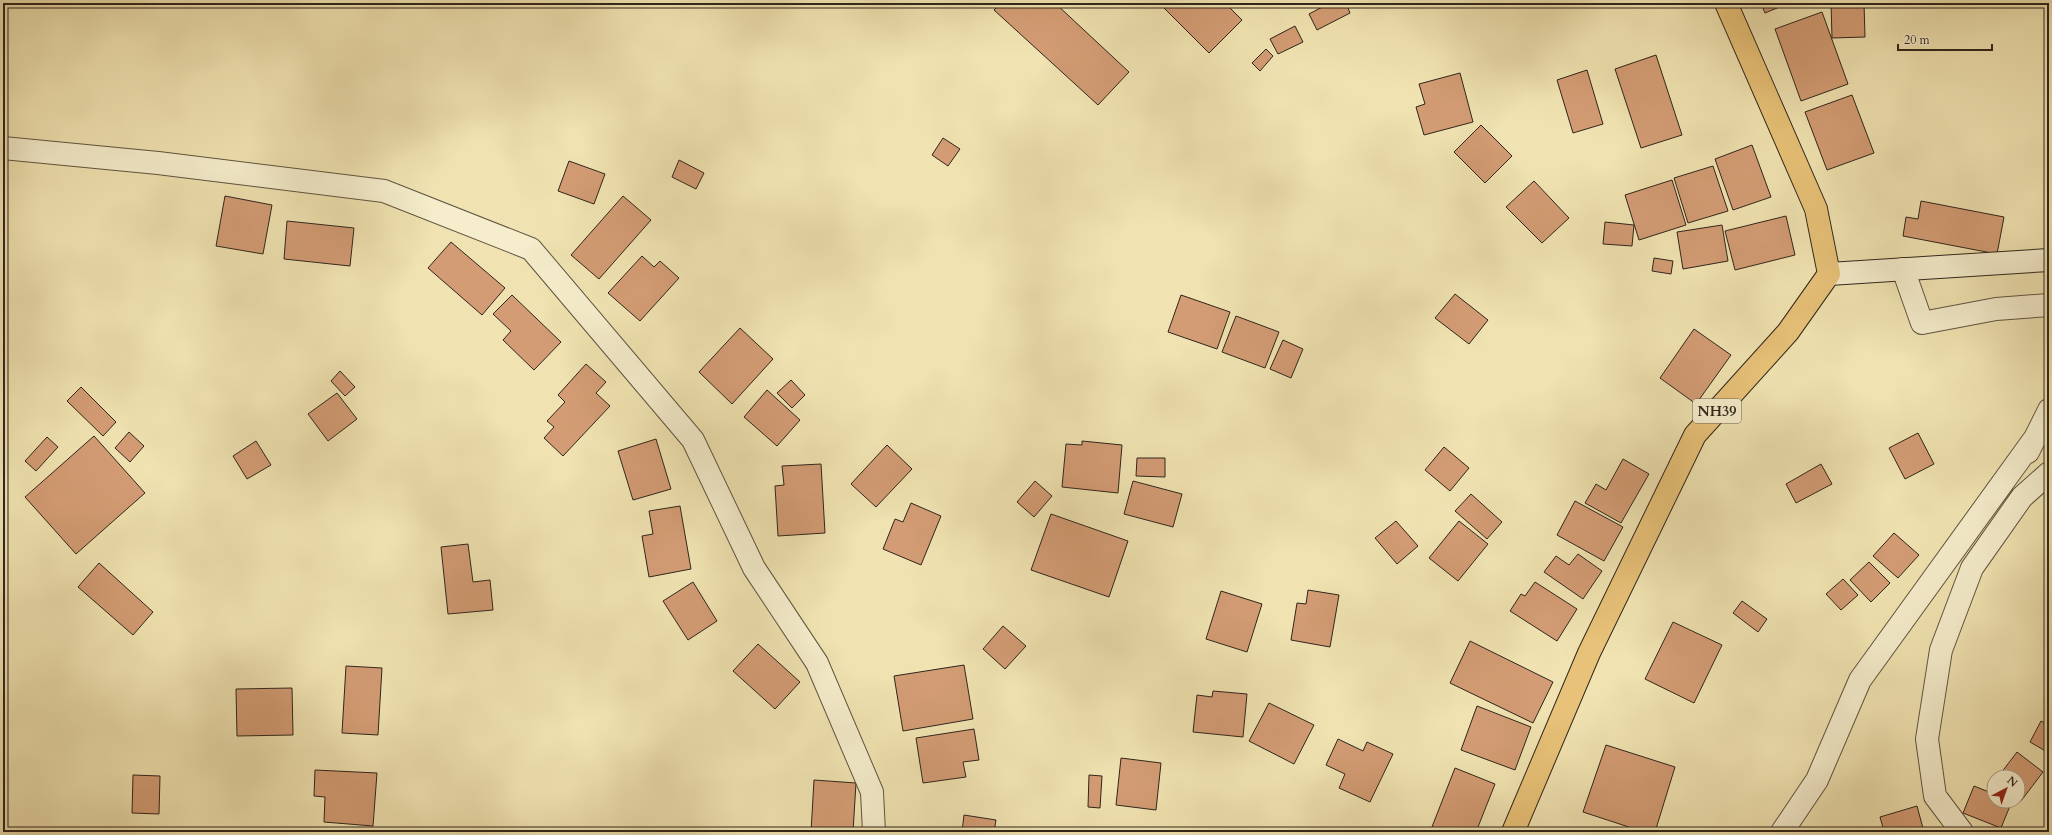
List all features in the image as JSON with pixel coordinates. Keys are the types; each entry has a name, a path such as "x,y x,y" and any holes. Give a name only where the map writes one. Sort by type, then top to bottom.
{"highway":[{"path":"1726,3 1816,209 1829,274"},
{"name":"NH39","path":"1513,832 1589,653 1695,435 1788,332 1829,274"}],"street":[{"path":"3,148 158,164 384,191 531,248 693,440 754,568 817,663 872,792 874,832"},
{"path":"1829,274 2049,260"},
{"path":"1903,269 1922,323 1996,309 2049,305"},
{"path":"1962,832 1935,796 1927,739 1941,650 1972,568 2049,410"},
{"path":"1782,832 1817,780 1860,680 2035,438"},
{"path":"1972,568 2022,496 2049,473"}],"building":[{"path":"1001,3 1055,3 1129,72 1098,105 994,10"},
{"path":"1159,3 1225,3 1242,20 1209,53"},
{"path":"1256,3 1265,3 1260,7"},
{"path":"1330,3 1346,3 1350,13 1317,30 1309,14"},
{"path":"1761,3 1789,3 1765,13"},
{"path":"1831,3 1864,3 1865,37 1832,38"},
{"path":"1822,12 1848,84 1801,101 1775,29"},
{"path":"1295,26 1303,42 1278,54 1270,39"},
{"path":"1266,49 1273,56 1260,71 1252,63"},
{"path":"1656,55 1682,135 1641,148 1615,69"},
{"path":"1587,70 1603,124 1573,133 1557,80"},
{"path":"1460,73 1473,122 1424,135 1416,107 1425,104 1419,84"},
{"path":"1852,95 1874,153 1827,170 1805,112"},
{"path":"1481,125 1512,156 1485,183 1454,152"},
{"path":"943,138 960,149 948,166 932,155"},
{"path":"1752,145 1771,197 1733,210 1715,159"},
{"path":"679,160 704,173 696,189 672,177"},
{"path":"569,161 605,174 594,204 558,191"},
{"path":"1713,166 1728,211 1688,223 1674,178"},
{"path":"1672,180 1686,225 1639,240 1625,195"},
{"path":"1534,181 1569,218 1542,243 1506,207"},
{"path":"225,196 272,205 263,254 216,246"},
{"path":"623,196 651,220 599,279 571,255"},
{"path":"1921,201 2004,217 1997,254 1903,236 1906,217 1918,219"},
{"path":"1786,216 1795,255 1735,270 1725,231"},
{"path":"287,221 354,228 350,266 284,259"},
{"path":"1605,222 1634,225 1632,246 1603,244"},
{"path":"1722,225 1728,261 1683,269 1677,232"},
{"path":"451,242 505,288 482,315 428,268"},
{"path":"642,256 654,267 660,261 679,278 640,321 608,293"},
{"path":"1654,258 1673,261 1671,274 1652,271"},
{"path":"1455,294 1488,320 1469,344 1435,318"},
{"path":"512,295 561,342 534,370 503,340 511,331 493,314"},
{"path":"1181,295 1230,312 1217,349 1168,332"},
{"path":"1236,316 1279,332 1265,368 1222,352"},
{"path":"740,328 773,359 732,404 699,372"},
{"path":"1694,329 1731,355 1696,404 1660,378"},
{"path":"1283,340 1303,349 1291,378 1270,369"},
{"path":"586,364 606,382 596,393 610,406 563,456 544,438 554,427 547,421 565,402 558,395"},
{"path":"340,371 355,387 345,396 331,381"},
{"path":"791,380 805,395 792,408 777,393"},
{"path":"81,387 116,422 103,436 67,401"},
{"path":"767,390 800,420 777,446 744,417"},
{"path":"337,393 357,419 328,441 308,414"},
{"path":"129,432 144,446 130,462 115,448"},
{"path":"1918,433 1934,464 1905,479 1889,448"},
{"path":"94,436 145,493 76,554 25,497"},
{"path":"47,437 58,447 36,471 25,461"},
{"path":"656,439 671,489 633,500 618,451"},
{"path":"256,441 271,465 247,479 233,456"},
{"path":"1082,441 1122,445 1118,493 1062,487 1066,444 1082,445"},
{"path":"887,445 912,469 876,507 851,484"},
{"path":"1444,447 1469,468 1450,491 1425,470"},
{"path":"1137,458 1165,458 1165,477 1136,476"},
{"path":"1623,459 1649,474 1621,523 1585,503 1596,484 1606,490"},
{"path":"821,464 825,533 778,536 775,486 784,485 782,466"},
{"path":"1821,464 1832,484 1796,503 1786,484"},
{"path":"1035,481 1052,496 1034,517 1017,502"},
{"path":"1133,481 1182,494 1173,527 1124,514"},
{"path":"1471,494 1502,522 1487,539 1455,511"},
{"path":"1575,501 1623,527 1604,561 1557,535"},
{"path":"911,503 941,516 921,565 883,549 895,519 903,522"},
{"path":"680,506 691,569 649,577 642,536 653,534 649,511"},
{"path":"1051,514 1128,541 1109,597 1031,570"},
{"path":"1396,521 1418,546 1397,564 1375,538"},
{"path":"1459,521 1488,544 1458,581 1429,558"},
{"path":"1894,533 1919,555 1898,578 1873,556"},
{"path":"468,544 473,582 490,580 493,610 448,614 441,547"},
{"path":"1578,554 1602,571 1583,599 1544,572 1556,556 1569,565"},
{"path":"1869,562 1890,583 1871,602 1850,580"},
{"path":"99,563 153,612 133,635 78,587"},
{"path":"1843,579 1858,595 1841,610 1826,594"},
{"path":"693,582 717,621 688,640 663,601"},
{"path":"1535,582 1577,609 1557,641 1510,611 1521,594 1525,596"},
{"path":"1308,590 1339,595 1330,647 1291,640 1297,603 1306,604"},
{"path":"1221,591 1262,604 1247,652 1206,639"},
{"path":"1742,601 1767,619 1758,632 1733,613"},
{"path":"1673,622 1722,645 1694,703 1645,679"},
{"path":"1003,626 1026,646 1005,669 983,649"},
{"path":"1470,641 1553,682 1533,723 1450,683"},
{"path":"758,644 800,682 775,709 733,671"},
{"path":"964,665 973,719 903,731 894,676"},
{"path":"346,666 382,668 378,735 342,733"},
{"path":"292,688 293,735 237,736 236,689"},
{"path":"1213,691 1247,694 1243,737 1193,732 1197,695 1212,697"},
{"path":"1269,703 1314,725 1294,764 1249,741"},
{"path":"1477,706 1531,727 1515,770 1461,750"},
{"path":"2041,721 2049,725 2049,753 2030,742"},
{"path":"974,729 979,760 963,762 966,777 923,783 916,738"},
{"path":"1338,739 1363,751 1367,742 1393,754 1370,802 1339,788 1345,774 1326,765"},
{"path":"1606,745 1675,767 1655,832 1644,832 1583,812"},
{"path":"2017,752 2043,772 2026,794 2026,769 2004,769"},
{"path":"1121,758 1161,763 1156,810 1116,805"},
{"path":"1455,768 1495,784 1476,832 1430,832"},
{"path":"315,770 377,773 373,826 324,822 325,797 314,796"},
{"path":"133,775 160,776 159,814 132,813"},
{"path":"1089,775 1102,776 1100,808 1088,807"},
{"path":"814,780 856,783 853,832 811,832"},
{"path":"1974,786 1986,791 1986,809 2009,809 2001,828 1963,813"},
{"path":"1917,806 1924,832 1868,832 1883,828 1880,817"},
{"path":"964,815 996,820 994,832 962,832"}]}
